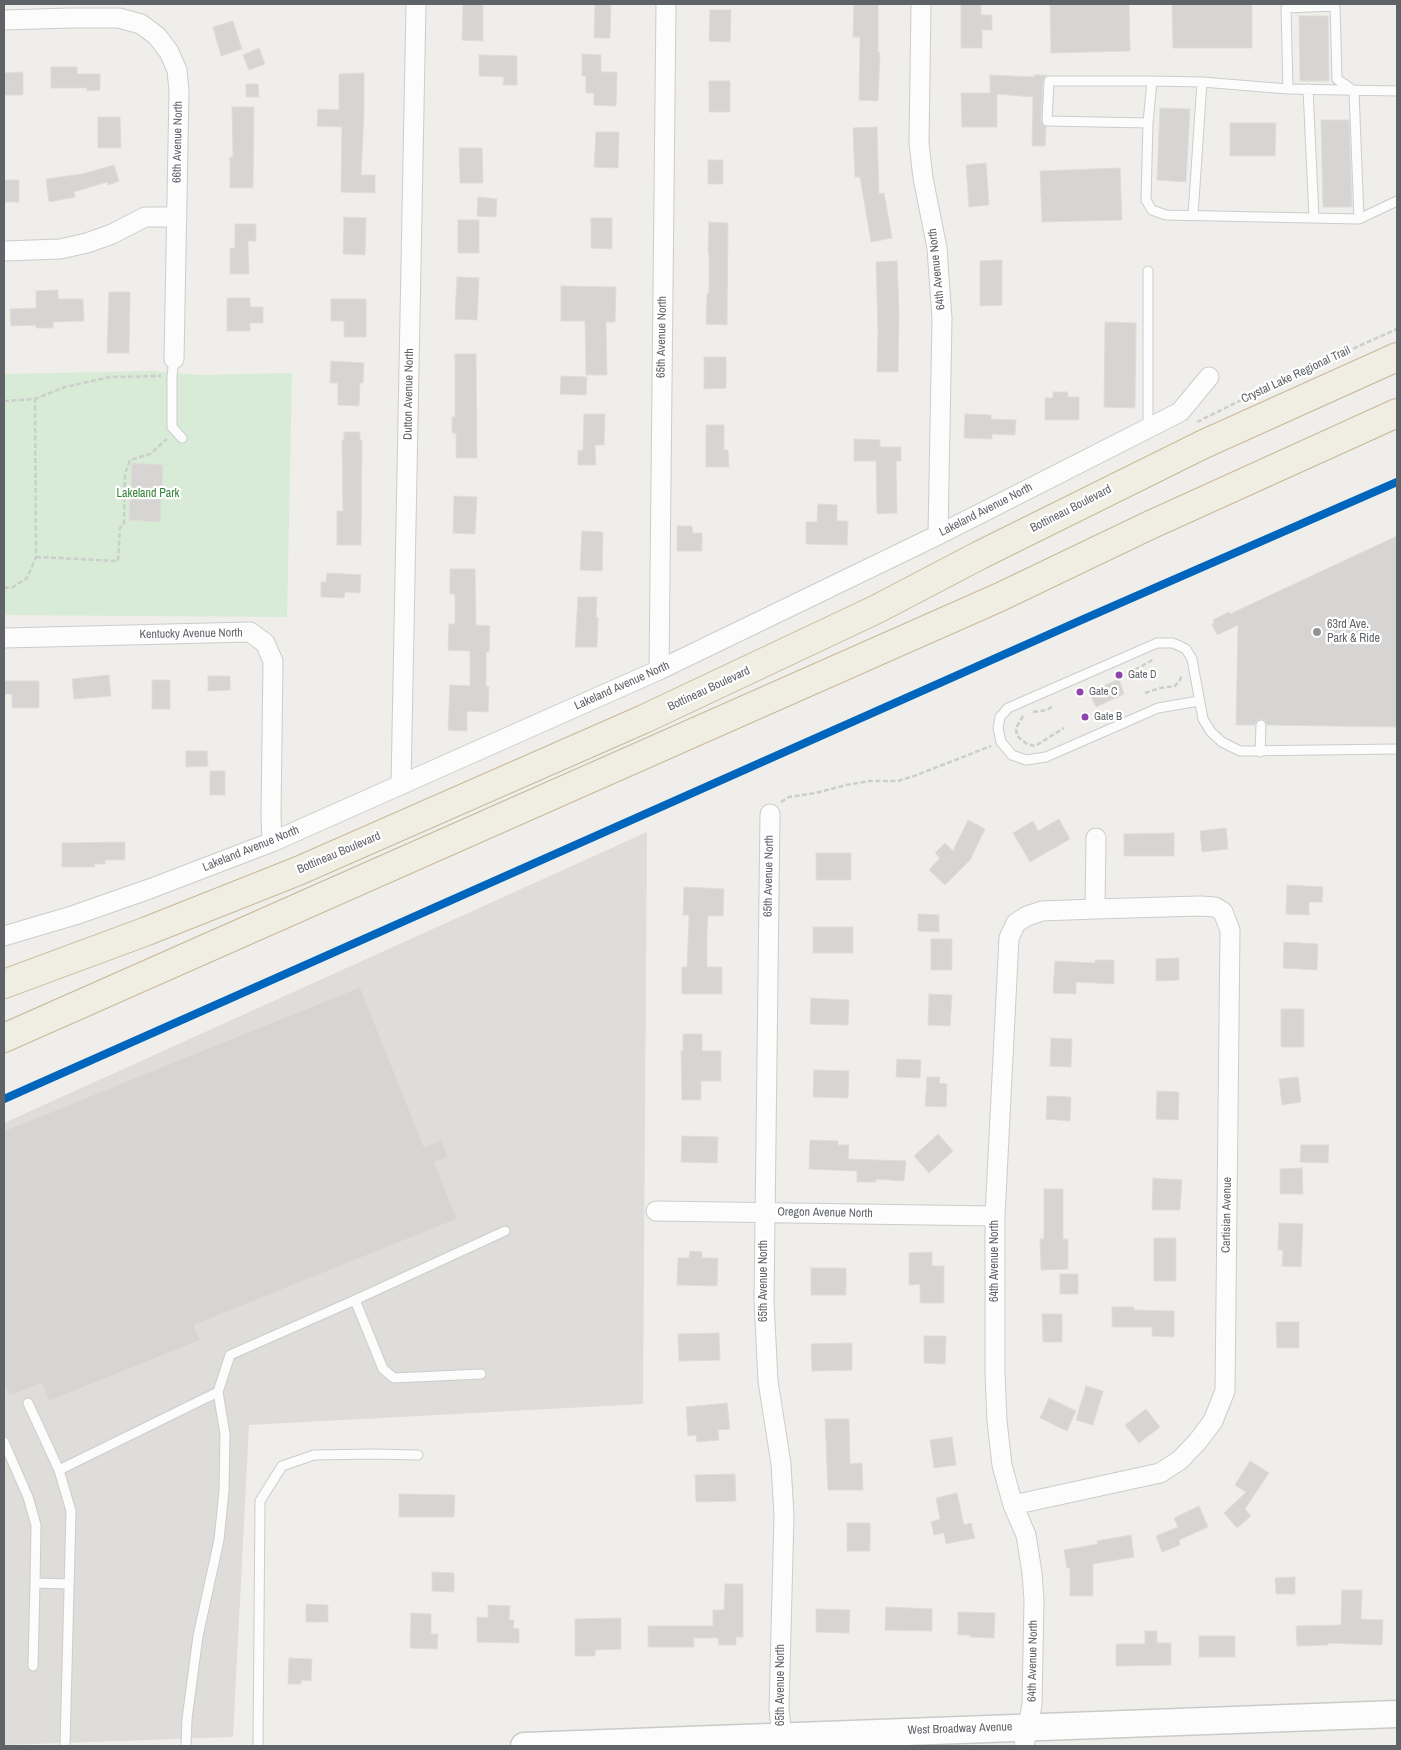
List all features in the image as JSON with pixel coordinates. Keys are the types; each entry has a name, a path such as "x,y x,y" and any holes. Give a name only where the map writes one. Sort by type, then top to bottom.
{"highway":[{"name":"Bottineau Boulevard","path":"4,984 298,871 635,723 876,609 997,546 1204,444 1397,357"},
{"path":"4,1038 1000,598 1148,526 1397,413"}],"street":[{"name":"Dutton Avenue North","path":"401,785 416,4"},
{"name":"65th Avenue North","path":"659,670 666,4"},
{"name":"64th Avenue North","path":"921,4 919,143 923,178 937,248 942,319 938,535"},
{"name":"66th Avenue North","path":"4,20 70,11 119,18 141,24 157,36 169,52 177,70 179,91 178,217 173,368"},
{"path":"4,251 60,249 87,243 112,234 145,218 178,217"},
{"name":"Lakeland Avenue North","path":"4,936 75,916 272,842 659,670 938,535 1180,412 1209,377"},
{"name":"Kentucky Avenue North","path":"4,638 250,632 265,643 273,661 272,842"},
{"name":"65th Avenue North","path":"770,814 764,1212 765,1343 768,1381 781,1464 784,1516 779,1709 782,1741"},
{"path":"1095,909 1096,838"},
{"name":"Cartisian Avenue","path":"1013,1505 1160,1473 1180,1460 1198,1442 1213,1421 1225,1391 1230,930 1223,912 1215,907 1095,909"},
{"name":"64th Avenue North","path":"1026,1737 1032,1705 1034,1600 1032,1573 1026,1535 1013,1505 1002,1466 997,1421 995,1374 995,1216 1009,938 1016,924 1027,916 1042,911 1095,909"},
{"name":"Oregon Avenue North","path":"656,1211 995,1216"},
{"name":"West Broadway Avenue","path":"524,1746 1026,1737 1397,1714"}],"lane":[{"path":"1288,89 1286,8 1335,6 1338,79 1354,91"},
{"path":"1152,80 1148,123 1146,200 1152,210 1166,215 1359,219 1397,201"},
{"path":"1148,123 1047,121 1049,81 1152,80 1308,90 1397,91"},
{"path":"1193,216 1202,82"},
{"path":"1308,90 1314,218"},
{"path":"1354,91 1359,219"},
{"path":"1148,271 1148,428"},
{"path":"173,368 172,427 179,435"},
{"path":"1199,701 1158,708 1046,757 1026,760 1012,755 1001,742 998,728 1000,717 1008,708 1157,643 1173,643 1186,649 1192,659 1203,719 1211,732 1222,742 1240,751 1397,749"},
{"path":"1260,752 1261,725"},
{"path":"186,1746 187,1719 198,1636 219,1540 224,1491 225,1434 218,1392 230,1355 505,1231"},
{"path":"355,1300 383,1369 394,1378 481,1374"},
{"path":"58,1470 218,1392"},
{"path":"28,1404 58,1470 71,1511 65,1746"},
{"path":"4,1442 28,1497 36,1525 34,1666"},
{"path":"258,1746 260,1501 282,1466 314,1455 373,1454 418,1456"},
{"path":"35,1583 69,1584"}],"path":[{"name":"Crystal Lake Regional Trail","path":"1195,423 1278,382 1397,329"},
{"path":"4,401 35,399 65,388 110,377 173,368"},
{"path":"4,588 13,587 27,578 36,557 35,399"},
{"path":"36,557 118,561 120,528 124,523 125,474 130,460 150,454 179,435"},
{"path":"1135,670 1156,657"},
{"path":"1145,693 1175,686 1180,680 1183,671"},
{"path":"1053,706 1047,710 1029,712 1021,717 1016,728 1017,736 1027,744 1035,746 1064,728"},
{"path":"770,814 779,803 789,797 870,781 898,781 1017,736"}],"shaded area":[{"path":"647,832 643,1404 249,1425 233,1737 4,1745 4,1123"}],"green space":[{"name":"Lakeland Park","path":"152,371 200,375 292,373 287,617 4,615 4,374"}],"building":[{"path":"463,4 483,4 483,41 462,40"},
{"path":"595,4 611,4 610,38 594,38"},
{"path":"854,4 878,4 878,52 880,53 878,101 859,100 860,37 853,37"},
{"path":"961,4 981,4 981,15 992,15 992,30 982,30 982,48 961,48"},
{"path":"1050,4 1129,4 1130,51 1051,53"},
{"path":"1172,4 1252,4 1252,48 1173,48"},
{"path":"710,10 731,10 730,42 709,41"},
{"path":"1299,16 1328,16 1329,81 1300,81"},
{"path":"233,21 242,49 221,56 213,27"},
{"path":"259,48 265,64 249,70 243,55"},
{"path":"582,54 601,55 601,72 617,72 616,106 594,105 594,93 586,93 586,76 582,76"},
{"path":"479,55 517,56 517,85 503,85 504,77 479,76"},
{"path":"51,67 77,67 77,74 100,74 100,90 87,91 87,88 51,88"},
{"path":"23,72 23,95 4,95 4,73"},
{"path":"364,73 361,175 375,175 375,193 341,192 342,127 317,126 318,109 339,110 339,74"},
{"path":"990,75 1034,77 1034,75 1047,75 1043,81 1041,121 1046,127 1045,146 1032,146 1033,97 997,94 997,127 962,127 961,93 990,93"},
{"path":"709,81 730,81 730,112 709,112"},
{"path":"246,84 258,84 259,97 246,97"},
{"path":"232,107 254,107 253,188 230,188 230,157 233,157"},
{"path":"1160,108 1190,109 1186,182 1157,180"},
{"path":"98,117 120,117 121,148 98,148"},
{"path":"1321,120 1349,120 1352,207 1323,207"},
{"path":"1230,123 1276,123 1275,156 1230,156"},
{"path":"877,127 879,194 884,193 892,238 871,242 860,177 855,177 853,128"},
{"path":"596,132 619,132 618,168 594,167"},
{"path":"459,148 482,148 483,183 460,183"},
{"path":"708,160 723,160 723,184 708,184"},
{"path":"986,163 989,205 969,207 966,165"},
{"path":"114,165 119,181 108,185 107,182 74,192 75,197 49,202 46,179 82,174"},
{"path":"1120,168 1122,220 1042,222 1040,171"},
{"path":"4,180 19,180 19,202 4,202"},
{"path":"478,197 497,199 496,217 477,216"},
{"path":"344,217 366,218 365,255 343,254"},
{"path":"591,218 612,218 612,249 591,248"},
{"path":"458,220 479,220 479,253 458,253"},
{"path":"709,222 728,223 727,325 706,324 707,293 709,293"},
{"path":"235,224 256,224 256,241 248,241 249,274 230,274 230,248 235,248"},
{"path":"1002,260 1002,305 980,306 980,261"},
{"path":"897,261 899,313 898,372 877,372 876,262"},
{"path":"457,277 479,278 477,320 455,319"},
{"path":"561,286 616,287 615,322 606,322 607,375 586,375 585,321 561,321"},
{"path":"58,290 58,299 83,299 84,321 53,322 53,328 36,328 36,325 11,326 10,309 36,308 36,291"},
{"path":"109,292 130,292 129,353 107,353"},
{"path":"227,298 250,298 250,307 263,307 263,323 250,323 250,331 227,331"},
{"path":"331,299 366,299 366,337 344,337 344,321 331,321"},
{"path":"1105,322 1136,323 1135,408 1104,407"},
{"path":"455,354 476,354 477,458 456,458 456,433 452,433 452,417 455,417"},
{"path":"704,357 726,357 726,388 704,389"},
{"path":"331,361 364,363 363,383 360,383 359,406 338,405 338,383 330,383"},
{"path":"561,376 587,377 586,395 560,394"},
{"path":"1053,392 1068,392 1068,397 1079,397 1079,420 1045,420 1045,398 1053,398"},
{"path":"584,414 605,414 604,445 595,445 596,465 578,465 578,451 583,450"},
{"path":"965,414 991,415 991,419 1016,420 1015,435 992,434 992,439 964,438"},
{"path":"706,425 724,425 724,450 728,450 729,467 706,467"},
{"path":"344,432 360,432 360,440 362,440 361,545 337,545 337,511 343,511 342,440 344,440"},
{"path":"854,439 880,440 880,447 901,447 901,461 896,461 897,513 877,514 876,461 854,461"},
{"path":"132,463 163,465 160,522 129,520"},
{"path":"454,496 477,497 475,534 453,533"},
{"path":"818,504 837,505 837,521 848,521 847,545 806,544 806,522 817,522"},
{"path":"677,526 692,526 693,533 702,533 702,551 677,551"},
{"path":"582,531 603,532 602,571 580,570"},
{"name":"63rd Ave. Park & Ride","path":"1397,536 1397,727 1267,725 1265,720 1261,719 1256,721 1255,725 1236,725 1238,625 1217,635 1212,624 1214,623 1213,620 1229,612 1230,614"},
{"path":"450,569 475,569 476,625 490,626 489,652 486,652 486,686 489,687 488,712 467,711 467,731 448,730 450,685 470,686 470,651 448,650 449,624 455,624 455,594 450,594"},
{"path":"327,573 361,575 360,593 345,592 344,598 321,597 321,582 326,582"},
{"path":"578,597 597,597 597,647 575,647"},
{"path":"109,675 111,696 74,699 72,679"},
{"path":"208,676 230,676 230,690 208,691"},
{"path":"1119,679 1124,694 1096,707 1089,692"},
{"path":"152,680 170,680 170,709 152,709"},
{"path":"4,681 39,681 39,708 12,708 12,694 4,694"},
{"path":"186,751 207,751 208,766 186,767"},
{"path":"210,771 225,771 225,795 210,795"},
{"path":"1059,819 1070,839 1030,862 1013,833 1033,821 1038,831"},
{"path":"968,820 985,829 970,860 945,885 929,870 940,858 935,853 945,843 953,851"},
{"path":"1226,828 1228,849 1202,852 1200,831"},
{"path":"1174,833 1174,856 1124,856 1124,834"},
{"path":"125,842 125,860 105,860 105,864 94,864 95,867 62,867 62,843"},
{"path":"816,853 851,853 851,880 816,880"},
{"path":"1287,885 1323,887 1322,902 1309,902 1309,915 1286,914"},
{"path":"684,887 724,889 723,916 708,916 707,932 707,967 722,967 722,994 682,994 682,967 687,967 689,915 683,915"},
{"path":"918,914 939,915 939,932 918,931"},
{"path":"813,927 853,927 853,953 813,953"},
{"path":"931,939 952,939 952,970 931,970"},
{"path":"1284,942 1318,944 1317,970 1283,968"},
{"path":"1179,958 1179,980 1156,981 1156,959"},
{"path":"1095,960 1114,960 1114,984 1076,982 1076,994 1053,993 1055,961 1095,963"},
{"path":"360,987 424,1147 442,1140 448,1157 434,1162 457,1219 194,1325 200,1340 49,1401 42,1383 9,1396 4,1383 4,1131"},
{"path":"929,994 952,995 950,1026 928,1025"},
{"path":"811,998 849,1000 848,1025 810,1024"},
{"path":"1281,1009 1304,1009 1304,1047 1281,1047"},
{"path":"683,1034 702,1034 702,1051 721,1051 721,1081 701,1081 701,1100 682,1100 681,1051 683,1051"},
{"path":"1051,1038 1072,1039 1071,1067 1050,1066"},
{"path":"897,1059 921,1060 920,1078 896,1077"},
{"path":"814,1070 849,1071 848,1098 813,1097"},
{"path":"927,1077 940,1077 939,1083 947,1084 946,1107 925,1106"},
{"path":"1298,1077 1301,1102 1282,1105 1279,1079"},
{"path":"1157,1091 1179,1092 1178,1120 1156,1119"},
{"path":"1047,1096 1071,1097 1070,1121 1046,1119"},
{"path":"938,1134 953,1151 929,1173 914,1156"},
{"path":"682,1136 718,1137 717,1163 681,1162"},
{"path":"810,1140 838,1141 838,1145 849,1145 848,1159 906,1161 904,1181 876,1179 876,1182 857,1182 857,1171 809,1169"},
{"path":"1301,1145 1329,1145 1328,1163 1300,1162"},
{"path":"1302,1168 1303,1194 1280,1194 1280,1169"},
{"path":"1153,1178 1182,1180 1180,1210 1152,1210"},
{"path":"1044,1189 1063,1189 1063,1239 1068,1239 1068,1269 1041,1270 1040,1239 1044,1239"},
{"path":"1279,1223 1303,1224 1301,1267 1282,1266 1283,1250 1278,1250"},
{"path":"1154,1238 1176,1238 1176,1281 1154,1281"},
{"path":"690,1251 702,1252 702,1258 718,1258 717,1286 677,1285 678,1258 689,1258"},
{"path":"932,1252 932,1266 944,1266 944,1303 920,1303 920,1284 909,1285 909,1253"},
{"path":"811,1268 846,1268 846,1295 811,1295"},
{"path":"1060,1274 1078,1274 1078,1294 1060,1294"},
{"path":"1112,1307 1134,1307 1134,1310 1174,1311 1174,1337 1152,1336 1152,1327 1112,1327"},
{"path":"1042,1314 1062,1314 1062,1342 1043,1342"},
{"path":"1276,1322 1299,1322 1299,1348 1277,1348"},
{"path":"719,1333 720,1360 679,1361 678,1334"},
{"path":"924,1336 946,1336 945,1364 924,1363"},
{"path":"852,1343 852,1370 812,1371 811,1344"},
{"path":"1086,1386 1103,1391 1093,1425 1076,1420"},
{"path":"1049,1398 1076,1411 1067,1431 1040,1418"},
{"path":"727,1403 730,1429 718,1430 719,1440 697,1442 696,1435 688,1436 686,1407"},
{"path":"1146,1409 1160,1427 1139,1443 1125,1425"},
{"path":"825,1419 849,1419 850,1464 862,1463 863,1490 828,1490"},
{"path":"952,1437 956,1465 934,1468 930,1440"},
{"path":"1250,1461 1269,1473 1245,1509 1251,1516 1237,1528 1224,1513 1246,1492 1235,1485"},
{"path":"735,1474 736,1501 696,1502 695,1475"},
{"path":"957,1493 964,1525 971,1523 975,1538 946,1544 944,1533 934,1535 931,1522 940,1519 936,1498"},
{"path":"399,1494 455,1495 454,1517 399,1517"},
{"path":"1199,1506 1208,1527 1179,1540 1180,1545 1162,1552 1156,1536 1178,1527 1174,1518"},
{"path":"847,1523 870,1523 870,1551 847,1551"},
{"path":"1131,1535 1134,1557 1093,1564 1093,1596 1070,1596 1070,1568 1067,1568 1064,1550 1098,1544 1097,1541"},
{"path":"432,1572 454,1573 454,1592 432,1591"},
{"path":"1295,1577 1295,1594 1276,1594 1275,1578"},
{"path":"725,1584 743,1584 743,1637 736,1637 736,1645 719,1645 718,1638 694,1638 694,1647 648,1647 648,1626 713,1626 713,1610 724,1610"},
{"path":"1342,1590 1362,1590 1361,1619 1383,1620 1382,1645 1328,1643 1328,1645 1297,1646 1296,1626 1341,1625"},
{"path":"306,1604 328,1605 328,1622 306,1622"},
{"path":"488,1605 510,1606 509,1620 514,1620 513,1628 519,1629 519,1643 477,1642 477,1617 488,1618"},
{"path":"886,1607 932,1609 932,1631 885,1630"},
{"path":"816,1609 850,1610 849,1633 816,1632"},
{"path":"958,1612 995,1613 994,1638 958,1635"},
{"path":"411,1613 431,1614 431,1634 438,1634 437,1649 410,1648"},
{"path":"621,1618 621,1649 595,1650 595,1656 575,1656 575,1619"},
{"path":"1145,1631 1157,1631 1157,1643 1171,1643 1171,1665 1116,1666 1116,1644 1145,1644"},
{"path":"1199,1636 1235,1636 1235,1657 1199,1657"},
{"path":"289,1658 312,1659 311,1681 301,1680 301,1684 288,1684"}],"transit line":[{"path":"4,1099 1086,618 1397,482"}],"place":[{"name":"63rd Ave. Park & Ride","path":"1317,632"},
{"name":"Gate D","path":"1119,675"},
{"name":"Gate C","path":"1080,692"},
{"name":"Gate B","path":"1085,717"}]}
